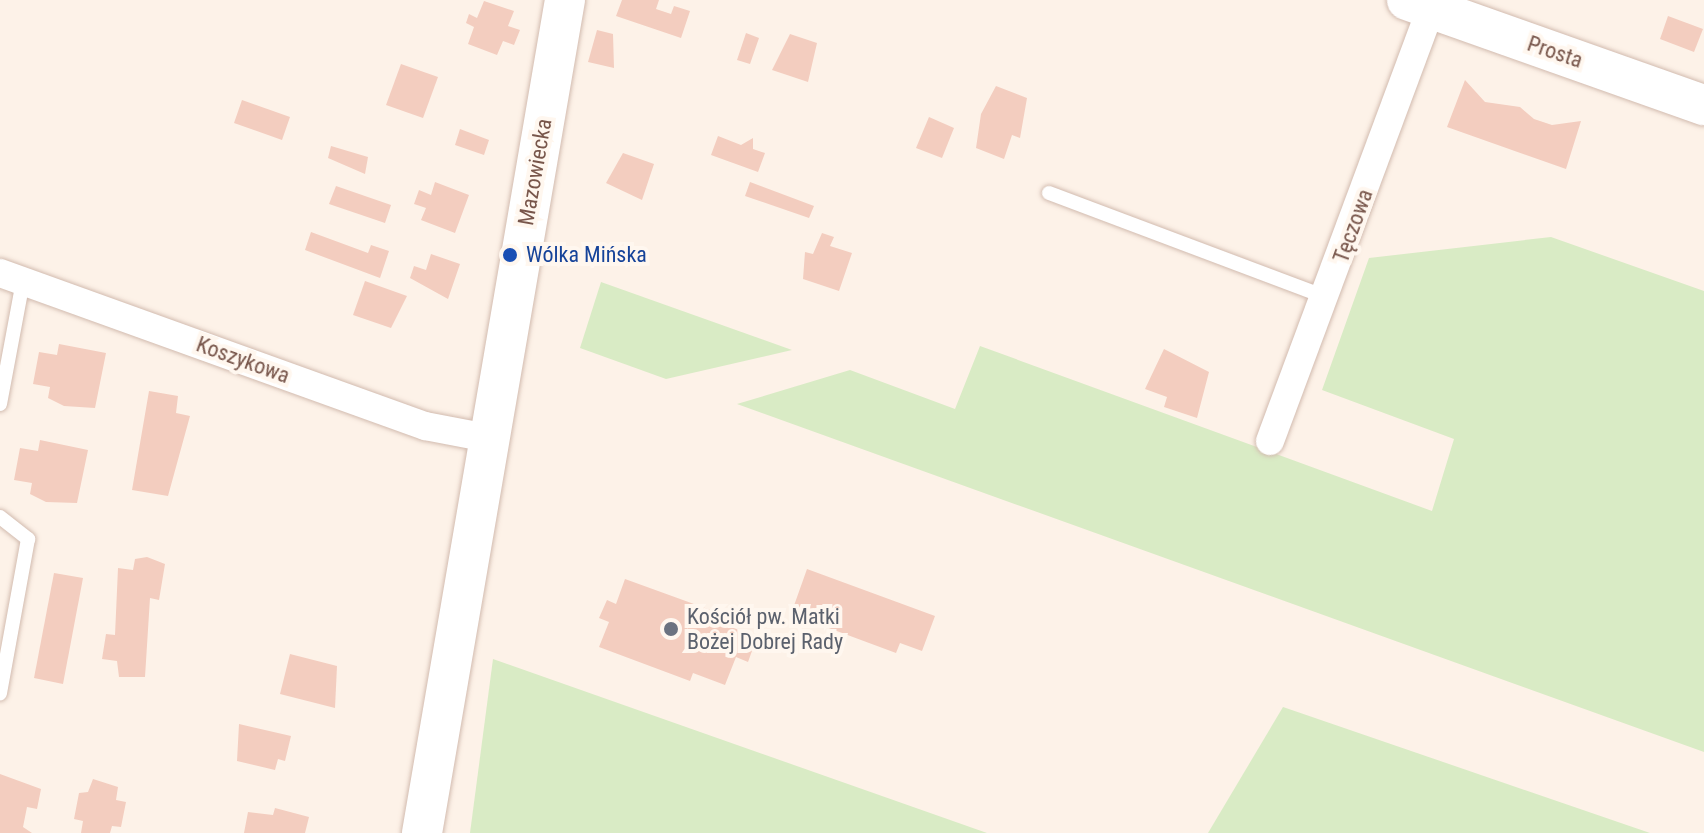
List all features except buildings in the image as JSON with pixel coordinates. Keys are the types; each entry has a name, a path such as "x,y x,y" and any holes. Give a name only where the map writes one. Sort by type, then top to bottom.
{"street":[{"name":"Mazowiecka","path":"422,833 565,0"},
{"name":"Prosta","path":"1419,4 1704,105"},
{"name":"Tęczowa","path":"1270,441 1326,297 1419,4"},
{"name":"Koszykowa","path":"12,277 425,426 488,438"}],"lane":[{"path":"1049,193 1326,297"},
{"path":"0,404 12,277"},
{"path":"0,517 28,539 0,693"}],"green space":[{"path":"1551,237 1704,291 1704,752 737,404 850,370 955,409 980,346 1432,511 1454,439 1322,390 1369,258"},
{"path":"601,282 792,350 666,379 580,348"},
{"path":"493,659 987,833 470,833"},
{"path":"1283,707 1650,833 1208,833"}],"place":[{"name":"Wólka Mińska","path":"510,255"},
{"name":"Kościół pw. Matki Bożej Dobrej Rady","path":"671,629"}]}
